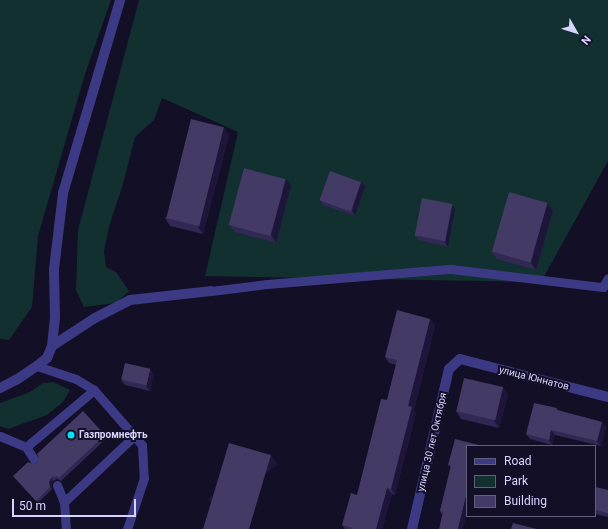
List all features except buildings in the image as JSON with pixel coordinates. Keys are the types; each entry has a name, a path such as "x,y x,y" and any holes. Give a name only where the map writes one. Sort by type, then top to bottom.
{"street":[{"path":"0,388 16,380 47,358 52,346 54,318 54,269 63,193 120,0"},
{"path":"52,346 95,318 130,300 211,290"},
{"name":"улица Юннатов","path":"460,359 608,397"},
{"name":"улица 30 лет Октября","path":"412,529 449,369 460,359"}],"lane":[{"path":"211,290 451,269 603,287 608,278"},
{"path":"37,366 76,379 94,390 142,445 144,478 126,529"},
{"path":"26,447 94,390"},
{"path":"0,436 26,447 35,461"},
{"path":"64,502 134,436"},
{"path":"57,485 64,502 66,529"}],"green space":[{"path":"0,0 111,0 85,74 38,236 32,307 9,340 0,339"},
{"path":"139,0 608,0 608,161 541,282 205,276 238,132 162,98 154,120 135,137 123,184 109,227 104,251 106,267 116,272 129,291 116,303 84,307 76,290 78,230"},
{"path":"53,382 70,390 63,402 47,415 8,429 0,426 0,403 30,392 43,383"}],"place":[{"name":"Газпромнефть","path":"71,435"}]}
